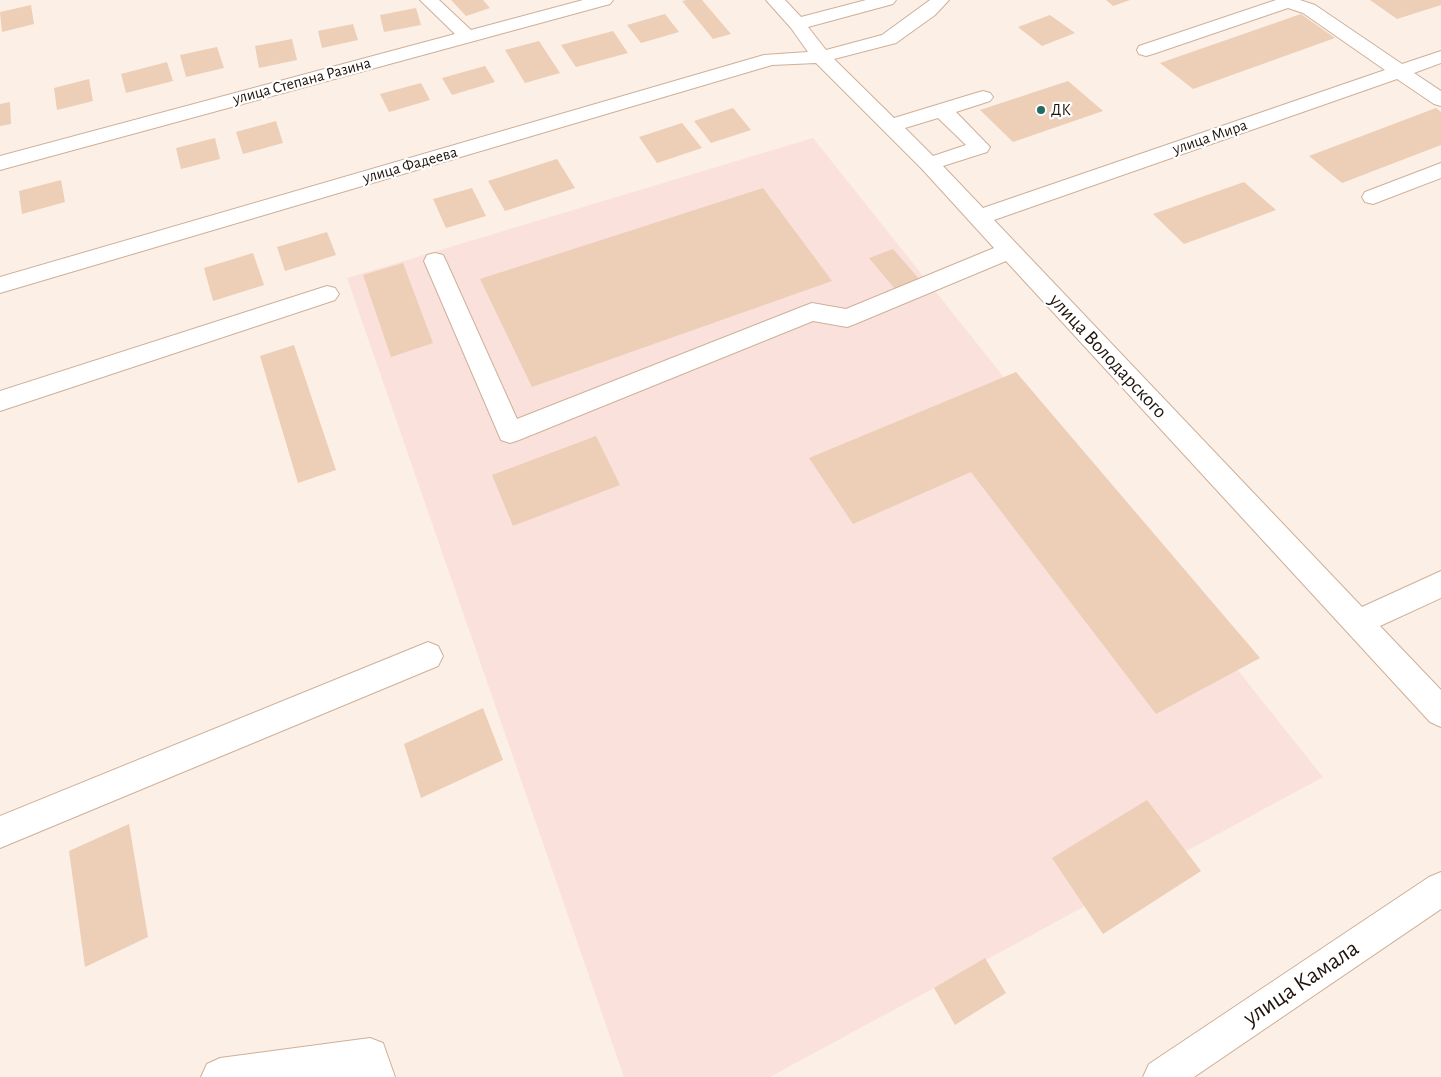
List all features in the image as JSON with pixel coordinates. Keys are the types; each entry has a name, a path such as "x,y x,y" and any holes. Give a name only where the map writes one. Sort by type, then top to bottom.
{"street":[{"path":"429,0 467,36"},
{"name":"улица Степана Разина","path":"0,163 604,0"},
{"name":"улица Володарского","path":"775,0 797,24 822,57 929,164 1441,712"},
{"path":"797,24 887,0"},
{"name":"улица Фадеева","path":"0,285 771,59 822,57 889,39 929,12 940,0"},
{"path":"1146,50 1288,2 1309,9 1441,100"},
{"name":"улица Мира","path":"978,218 1441,57"},
{"path":"890,126 983,97"},
{"path":"929,164 980,147 942,110"},
{"path":"1373,197 1441,170"},
{"path":"435,261 510,433 812,312 847,318 1009,250"},
{"path":"0,401 327,294"},
{"path":"1357,623 1441,584"},
{"path":"0,832 428,656"},
{"name":"улица Камала","path":"1162,1077 1441,889"},
{"path":"220,1077 370,1056 376,1077"}],"shaded area":[{"path":"813,138 1323,777 770,1077 624,1077 347,278"}],"building":[{"path":"451,0 483,0 490,8 466,16"},
{"path":"702,0 731,34 713,39 682,1"},
{"path":"1106,0 1130,0 1113,6"},
{"path":"1370,0 1441,0 1441,5 1397,19"},
{"path":"31,5 34,24 2,32 0,12"},
{"path":"416,8 421,25 384,32 380,15"},
{"path":"665,14 679,32 641,43 627,25"},
{"path":"1301,14 1335,38 1193,89 1160,63"},
{"path":"1050,15 1075,33 1042,46 1018,27"},
{"path":"353,24 358,40 322,48 318,31"},
{"path":"613,31 628,53 576,67 561,45"},
{"path":"292,39 297,60 259,68 255,46"},
{"path":"539,41 560,73 525,83 505,50"},
{"path":"217,47 224,68 186,77 180,55"},
{"path":"167,62 173,81 126,93 121,74"},
{"path":"485,66 495,82 452,95 442,78"},
{"path":"89,79 93,101 57,110 54,88"},
{"name":"ДК","path":"1068,81 1103,111 1013,142 980,110"},
{"path":"421,83 430,100 389,112 380,94"},
{"path":"10,102 11,124 0,126 0,104"},
{"path":"733,108 751,130 711,143 694,121"},
{"path":"1436,108 1441,112 1441,145 1342,183 1309,156"},
{"path":"276,121 283,143 243,154 236,132"},
{"path":"682,123 702,148 657,163 639,137"},
{"path":"215,138 220,159 181,169 176,148"},
{"path":"557,159 575,188 505,211 488,181"},
{"path":"61,180 65,202 22,214 19,191"},
{"path":"1244,182 1276,210 1184,244 1153,214"},
{"path":"472,188 486,216 446,228 433,199"},
{"path":"763,188 832,281 532,387 480,279"},
{"path":"327,232 336,255 285,271 277,247"},
{"path":"893,249 920,280 895,289 869,258"},
{"path":"253,253 264,285 213,301 204,268"},
{"path":"403,263 433,343 391,357 363,275"},
{"path":"294,345 336,470 298,483 260,356"},
{"path":"1016,372 1260,658 1156,714 971,472 853,524 809,458"},
{"path":"596,436 620,485 513,526 492,475"},
{"path":"483,708 503,760 421,798 404,744"},
{"path":"1147,800 1201,871 1103,934 1052,858"},
{"path":"129,824 148,937 85,967 69,851"},
{"path":"985,958 1006,993 955,1025 934,988"}],"place":[{"name":"ДК","path":"1041,110"}]}
